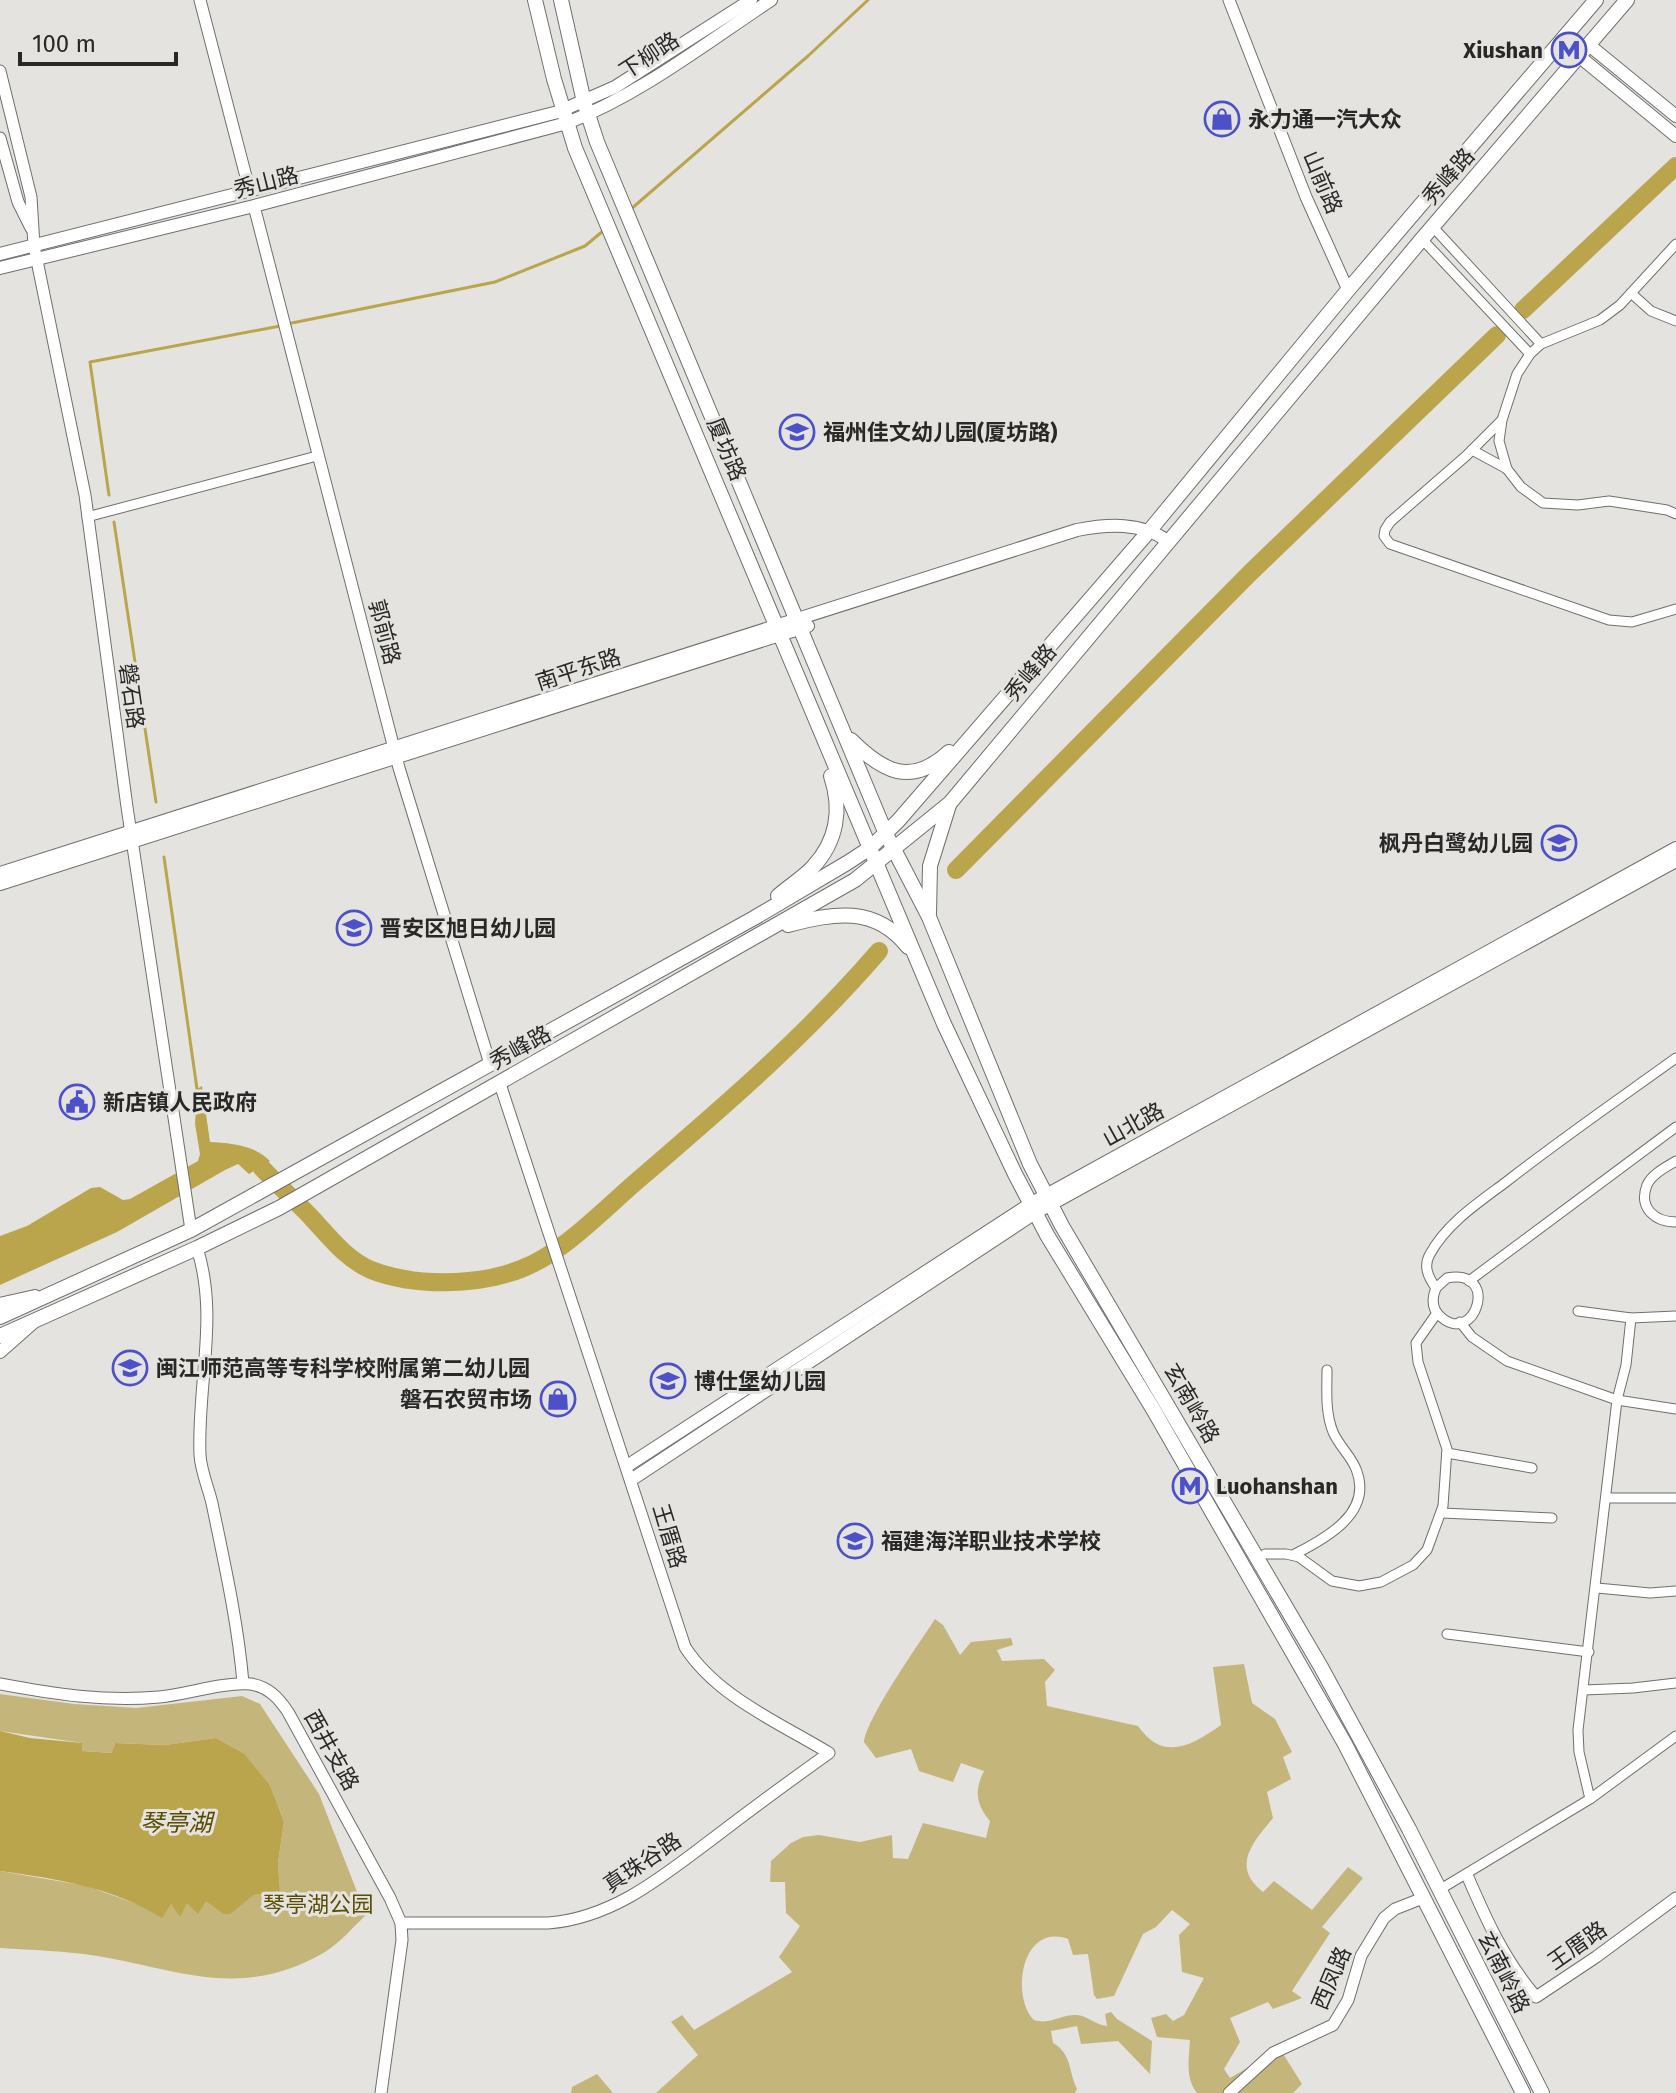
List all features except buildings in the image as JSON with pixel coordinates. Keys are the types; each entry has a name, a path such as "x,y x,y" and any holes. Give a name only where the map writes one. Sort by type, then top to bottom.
{"main road":[{"name":"厦坊路","path":"535,0 565,116 610,232 897,909"},
{"name":"厦坊路","path":"561,0 586,108 629,218 886,834 922,889"},
{"name":"下柳路","path":"586,108 751,0"},
{"name":"下柳路","path":"539,125 642,85 771,0"},
{"name":"秀峰路","path":"0,1317 191,1230 754,918 870,848 886,834 1147,534 1348,290 1596,0"},
{"name":"秀峰路","path":"0,1336 279,1208 773,929 877,865 950,803 1422,239 1627,0"},
{"path":"1584,51 1676,116"},
{"path":"1584,51 1676,136"},
{"name":"秀山路","path":"0,268 36,252 250,192 539,125"},
{"name":"秀山路","path":"0,254 36,252 254,206 539,125"},
{"name":"南平东路","path":"0,884 132,838 798,625 1077,530 1112,526 1147,534 1165,544"},
{"path":"847,737 878,764 908,773 937,763 975,732"},
{"path":"754,918 813,868 833,836 838,803 830,773 828,748"},
{"path":"922,889 950,803"},
{"name":"南平东路","path":"0,873 132,838"},
{"name":"山北路","path":"1048,1200 1676,848"},
{"name":"山北路","path":"627,1466 1033,1208 1676,861"},
{"name":"玄南岭路","path":"922,889 929,917 1030,1164 1048,1200 1321,1667 1542,2093"},
{"name":"玄南岭路","path":"897,909 944,1024 1033,1208 1306,1675 1363,1778 1523,2093"},
{"path":"773,929 834,914 863,917 882,924 898,936 920,963"},
{"name":"山北路","path":"631,1480 1033,1208"},
{"path":"0,1304 58,1291"},
{"path":"0,1352 35,1321"}],"street":[{"path":"200,0 250,192"},
{"name":"山前路","path":"1229,0 1301,183 1348,290"},
{"name":"磐石路","path":"0,71 31,197 31,229 87,517 180,1172 191,1230"},
{"name":"磐石路","path":"0,138 18,202 31,229"},
{"name":"郭前路","path":"254,206 395,754 490,1064"},
{"path":"1433,227 1541,344"},
{"path":"1422,239 1530,354"},
{"path":"1676,244 1620,305 1600,320 1541,344 1530,354 1517,374 1502,420 1499,441 1507,469 1521,487 1543,503 1578,505 1609,501 1676,513"},
{"path":"1631,293 1651,311 1676,321"},
{"path":"1502,420 1390,522 1384,536 1390,544 1609,620 1632,622 1676,609"},
{"path":"1472,450 1507,469"},
{"path":"87,517 317,456"},
{"path":"1436,1288 1427,1273 1426,1263 1451,1224 1552,1146 1676,1058"},
{"name":"王厝路","path":"500,1084 678,1630 694,1660 724,1688 829,1753"},
{"path":"1469,1281 1676,1127"},
{"path":"1676,1161 1655,1174 1647,1184 1645,1198 1651,1215 1662,1222 1676,1222"},
{"path":"0,1684 81,1697 121,1699 163,1697 243,1683 231,1596 201,1461 200,1424 209,1310 206,1275 197,1248"},
{"path":"1456,1276 1469,1281 1479,1295 1479,1305 1474,1314 1460,1322 1448,1322 1437,1313 1432,1299 1436,1288 1447,1278 1456,1276"},
{"path":"1578,1311 1631,1318 1676,1316"},
{"path":"1293,1555 1332,1581 1359,1586 1381,1582 1413,1565 1427,1550 1442,1513 1447,1453 1418,1362 1416,1343 1437,1313"},
{"path":"1590,1799 1578,1741 1617,1400 1626,1365 1631,1318"},
{"path":"1460,1322 1472,1337 1507,1361 1617,1400 1676,1409"},
{"path":"1265,1554 1293,1555 1323,1540 1346,1521 1357,1504 1361,1482 1355,1465 1334,1435 1329,1420 1327,1370"},
{"path":"1447,1453 1532,1468"},
{"path":"1607,1498 1676,1498"},
{"path":"1442,1513 1552,1518"},
{"path":"1597,1588 1650,1593 1676,1591"},
{"path":"1447,1634 1589,1652"},
{"name":"西井支路","path":"243,1683 270,1691 288,1712 401,1923 400,1959 381,2093"},
{"path":"1584,1690 1676,1683"},
{"path":"1439,1890 1590,1799 1676,1736"},
{"name":"真珠谷路","path":"401,1923 548,1923 571,1921 602,1912 666,1873 829,1753"},
{"name":"王厝路","path":"1467,1875 1499,1945 1536,1997 1676,1898"},
{"name":"西凤路","path":"1229,2093 1273,2053 1333,2025 1348,2000 1361,1956 1381,1922 1391,1911 1423,1898"}],"green space":[{"path":"935,1619 943,1625 960,1655 971,1642 1011,1638 1013,1645 997,1650 1002,1661 1044,1659 1055,1670 1045,1682 1047,1706 1138,1726 1157,1744 1167,1747 1188,1744 1221,1725 1213,1667 1244,1664 1252,1703 1275,1719 1292,1752 1283,1757 1291,1779 1267,1792 1273,1818 1248,1855 1248,1873 1253,1883 1263,1892 1274,1881 1312,1910 1348,1867 1363,1878 1322,1927 1330,1933 1292,1991 1302,1998 1273,2009 1268,2002 1230,2018 1240,2042 1224,2069 1230,2078 1280,2049 1302,2084 1293,2093 1197,2093 1189,2075 1190,2040 1157,2037 1151,2018 1166,2014 1173,2021 1184,2015 1204,1978 1182,1972 1179,1935 1190,1924 1172,1910 1156,1927 1143,1934 1114,1996 1097,1999 1088,1954 1073,1955 1068,1939 1052,1937 1039,1942 1024,1965 1023,1996 1034,2020 1079,2015 1107,2026 1105,2014 1111,2012 1152,2041 1150,2074 1118,2041 1081,2044 1077,2026 1051,2031 1053,2043 1064,2052 1069,2063 1077,2089 1075,2093 656,2093 698,2055 671,2022 682,2015 694,2030 792,1972 779,1957 800,1926 786,1913 785,1882 770,1882 771,1861 791,1843 803,1837 819,1835 860,1842 892,1835 893,1858 908,1859 923,1823 986,1838 990,1821 979,1803 978,1791 984,1771 961,1763 953,1782 919,1771 911,1749 876,1758 864,1742 874,1716"},
{"name":"琴亭湖公园","path":"0,1694 136,1708 242,1696 260,1704 319,1794 366,1915 325,1952 295,1967 240,1978 186,1974 86,1954 0,1948 0,1871 87,1886 142,1906 171,1904 180,1916 187,1902 206,1900 223,1914 231,1914 253,1894 280,1891 278,1863 284,1822 270,1785 245,1754 216,1738 165,1745 115,1743 113,1753 82,1751 82,1743 0,1731"},
{"path":"597,2074 613,2093 571,2093 572,2087"}],"water":[{"path":"202,1086 210,1142 250,1148 270,1161 249,1174 238,1164 117,1232 0,1285 0,1236 27,1226 91,1188 100,1187 123,1200 130,1199 198,1161 200,1154 195,1124 197,1089"},
{"name":"琴亭湖","path":"0,1731 30,1738 82,1743 82,1751 112,1753 115,1743 165,1745 216,1738 245,1754 270,1785 284,1822 278,1863 280,1891 253,1895 231,1914 223,1914 206,1901 198,1914 187,1903 180,1917 171,1904 162,1918 104,1892 63,1881 0,1871"}],"waterway":[{"path":"631,209 868,0"},
{"path":"1523,310 1676,166"},
{"path":"287,324 495,282 585,246 603,231"},
{"path":"109,495 90,362 280,326"},
{"path":"956,870 1250,573 1497,335"},
{"path":"114,522 156,802"},
{"path":"164,857 197,1089"},
{"path":"261,1167 344,1253 371,1270 426,1282 466,1281 504,1275 537,1262 582,1230 732,1099 822,1013 879,951"}],"place":[{"name":"Xiushan","path":"1569,50"},
{"name":"永力通一汽大众","path":"1222,119"},
{"name":"福州佳文幼儿园(厦坊路)","path":"797,432"},
{"name":"枫丹白鹭幼儿园","path":"1559,843"},
{"name":"晋安区旭日幼儿园","path":"354,928"},
{"name":"新店镇人民政府","path":"77,1102"},
{"name":"闽江师范高等专科学校附属第二幼儿园","path":"130,1368"},
{"name":"博仕堡幼儿园","path":"668,1381"},
{"name":"磐石农贸市场","path":"558,1399"},
{"name":"Luohanshan","path":"1190,1486"},
{"name":"福建海洋职业技术学校","path":"855,1541"}]}
